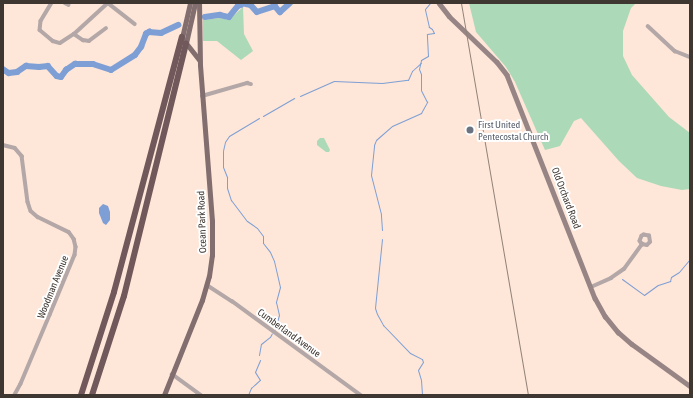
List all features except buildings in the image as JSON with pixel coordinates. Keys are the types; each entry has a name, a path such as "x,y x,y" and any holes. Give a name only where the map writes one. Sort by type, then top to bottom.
{"highway":[{"path":"81,395 114,292 182,37"},
{"path":"92,395 124,296 186,43"}],"main road":[{"path":"182,37 190,3"},
{"path":"186,43 195,3"},
{"name":"Ocean Park Road","path":"164,395 198,312 207,285 213,237 200,65 199,3"},
{"name":"Ocean Park Road","path":"182,37 198,58 200,65"},
{"path":"192,49 200,46"}],"street":[{"path":"52,3 40,26 41,31 49,38 60,43 74,34 108,3 135,24"},
{"name":"Old Orchard Road","path":"439,3 449,16 497,62 509,79 591,287 604,313 620,334 690,386"},
{"path":"648,26 675,51 690,57"},
{"path":"74,34 89,42 106,28"},
{"path":"202,96 246,83 251,84"},
{"name":"Woodman Avenue","path":"3,145 15,148 22,156 28,202 31,211 38,217 69,232 74,239 76,247 75,255 15,395"},
{"path":"591,287 618,274 630,263 642,244"},
{"name":"Cumberland Avenue","path":"207,285 232,301 361,395"},
{"path":"172,374 200,395"}],"green space":[{"path":"469,3 636,3 631,8 623,31 623,56 632,75 669,117 690,133 690,189 682,190 661,186 637,178 619,161 581,118 574,121 560,146 545,150 515,82 506,67 476,32"},
{"path":"243,7 244,34 253,51 241,60 217,41 203,41 203,20 220,18 229,20"},
{"path":"320,138 324,138 330,150 329,152 326,152 317,145 317,141"}],"water":[{"path":"103,204 108,206 110,212 110,220 106,225 103,223 99,213 99,208"}],"waterway":[{"path":"246,4 251,5 257,12 275,6 280,12 290,3"},
{"path":"382,230 381,214 371,175 374,145 376,140 392,126 421,113 427,102 421,90 421,74 419,69 421,60 428,56 427,34 434,33 429,27 425,9 430,3"},
{"path":"205,17 220,15 229,17 238,6 241,5"},
{"path":"3,69 9,73 17,72 26,66 48,66 57,76 61,77 66,70 75,64 93,64 111,70 135,55 141,47 146,34 149,32 161,33 178,25"},
{"path":"300,96 334,81 382,83 408,80 412,71 421,63"},
{"path":"263,116 294,98"},
{"path":"259,118 229,136 225,142 223,151 223,167 227,177 227,188 231,200 247,221 257,228 263,236 263,243 270,252 274,261 280,287 276,302 279,315 275,329"},
{"path":"382,239 375,308 383,325 410,353 422,359 423,362 418,370 421,380 422,395"},
{"path":"622,279 644,295 658,285 670,281 671,277 679,272 690,259"},
{"path":"259,355 261,344 270,337 272,333"},
{"path":"248,395 251,388 260,380 255,372 260,360"}],"railway":[{"path":"461,3 528,395"}],"place":[{"name":"First United Pentecostal Church","path":"470,130"}]}
